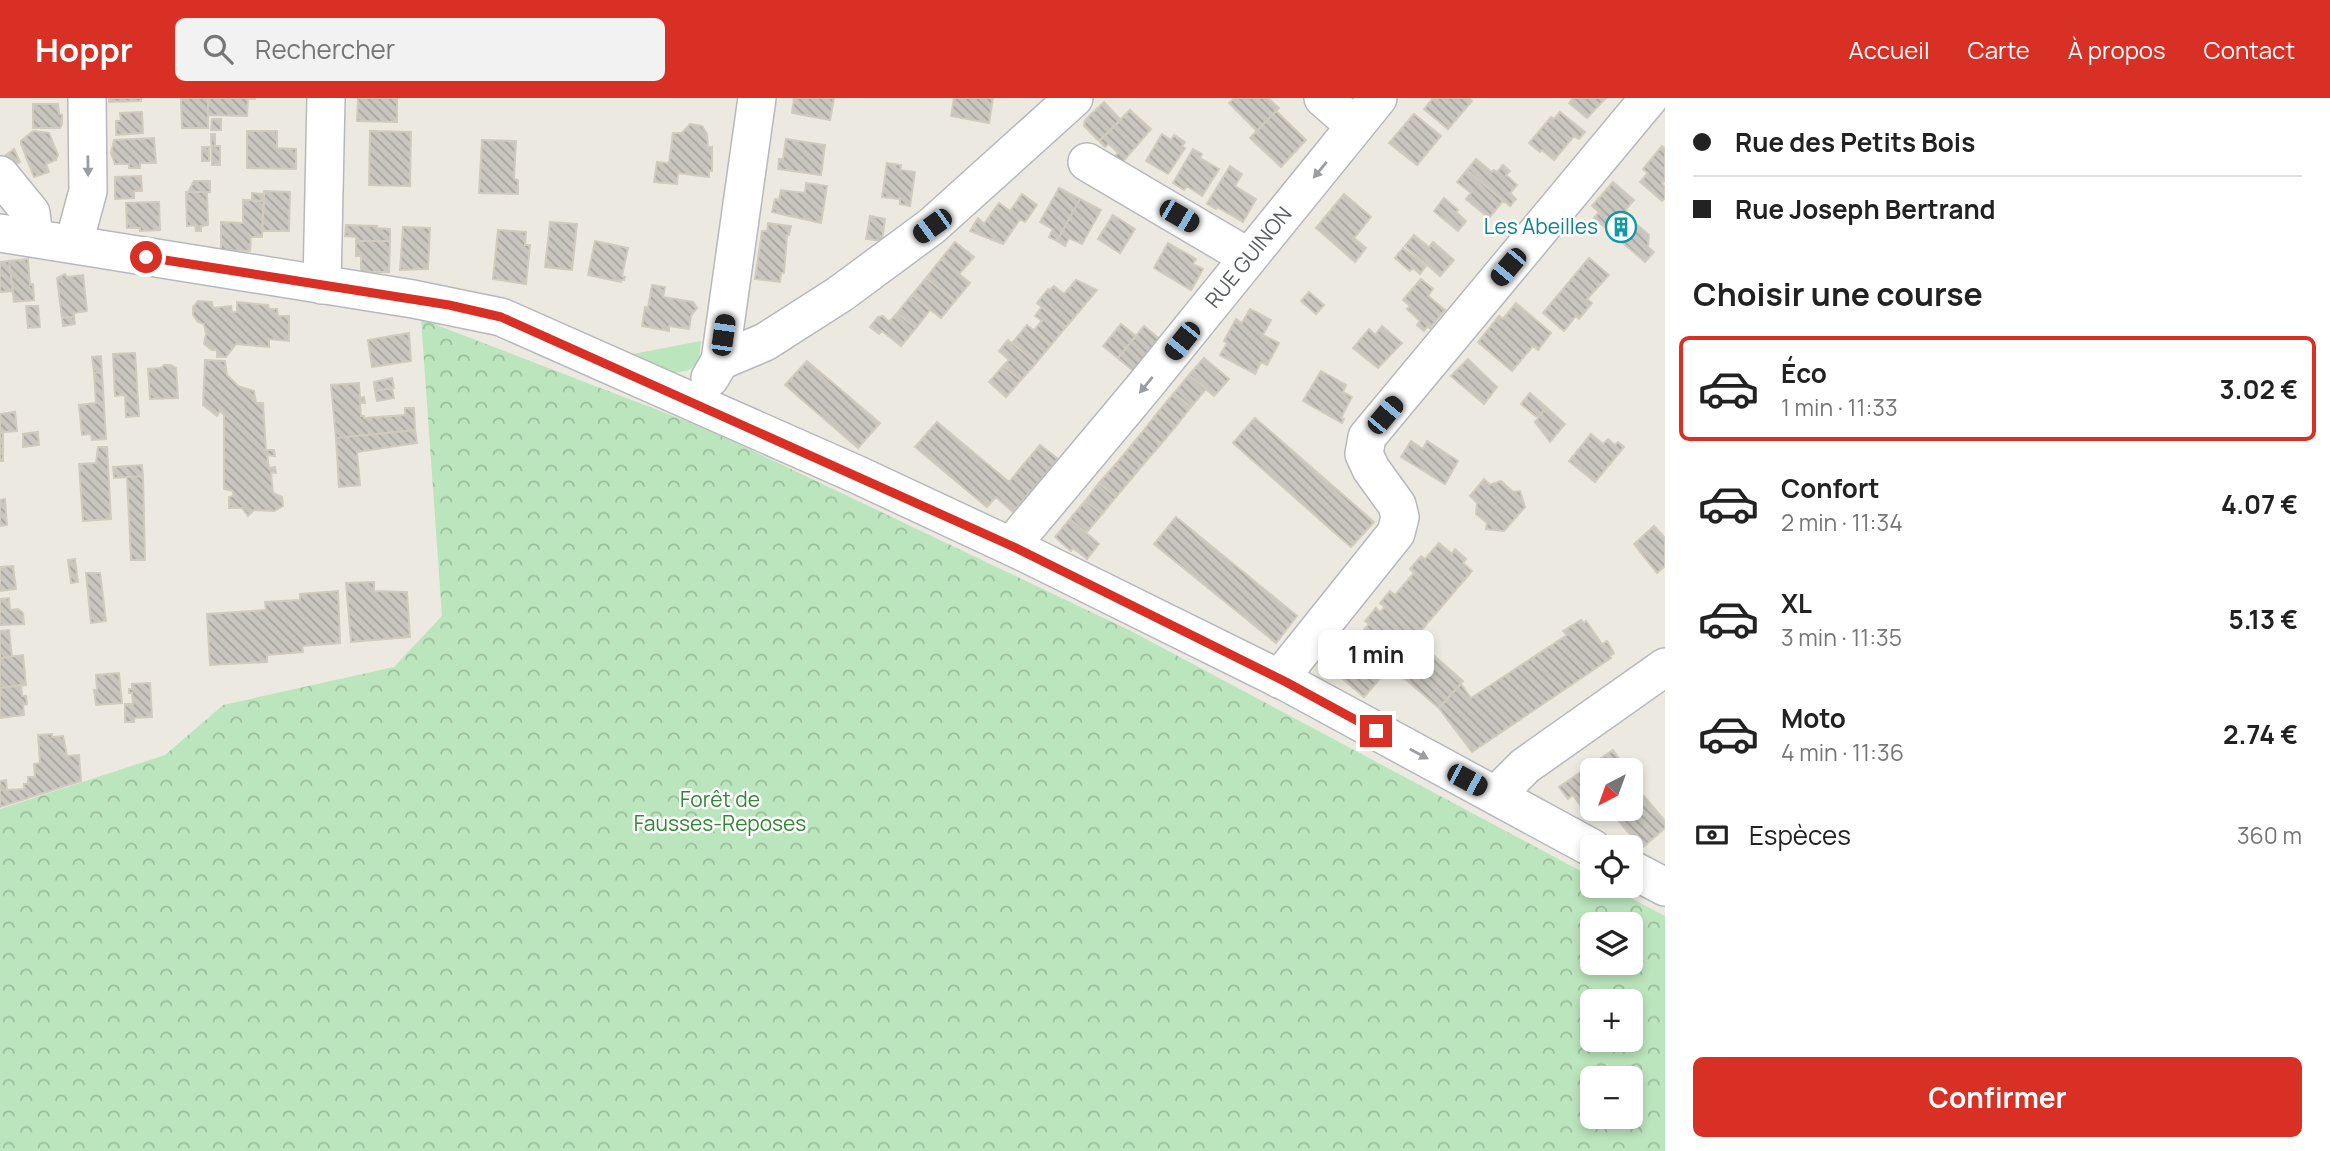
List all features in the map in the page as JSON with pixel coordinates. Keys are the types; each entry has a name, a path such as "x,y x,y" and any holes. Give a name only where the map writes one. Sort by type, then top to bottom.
{"street":[{"path":"76,244 88,191 87,98"},
{"path":"322,285 326,98"},
{"path":"696,404 720,361 757,98"},
{"path":"720,361 765,341 830,300 932,226 1074,98"},
{"path":"1324,98 1355,126"},
{"name":"RUE GUINON","path":"1014,547 1020,535 1378,98"},
{"path":"1279,679 1396,533 1400,517 1396,505 1364,454 1367,437 1649,98"},
{"path":"1087,162 1248,257"},
{"path":"0,175 31,213 17,235 449,305 501,317 1014,547 1279,679 1580,841"},
{"path":"1496,795 1525,766 1665,667"},
{"path":"1643,875 1665,887"}],"green space":[{"name":"Forêt de Fausses-Reposes","path":"421,319 707,429 1131,631 1580,871 1580,898 1631,898 1665,916 1665,1151 0,1151 0,809 165,755 223,705 394,667 442,616"},
{"path":"701,341 699,361 689,370 670,374 628,355"}],"building":[{"path":"109,98 141,98 141,101 109,102"},
{"path":"181,98 208,98 208,128 182,128"},
{"path":"208,98 255,99 248,99 247,116 208,115"},
{"path":"358,98 397,98 397,122 357,121"},
{"path":"794,98 834,98 830,120 792,113"},
{"path":"954,98 993,98 989,123 951,116"},
{"path":"1234,98 1268,98 1279,108 1257,131 1229,103"},
{"path":"1433,98 1469,98 1472,101 1448,129 1424,109"},
{"path":"1573,98 1606,98 1587,118 1569,103"},
{"path":"1104,102 1121,120 1099,141 1084,126 1085,120"},
{"path":"33,104 58,104 59,114 62,115 60,128 33,128"},
{"path":"1130,110 1151,129 1120,165 1111,160 1118,153 1109,144 1105,147 1099,141"},
{"path":"1276,111 1306,140 1281,167 1250,138"},
{"path":"142,112 143,133 116,135 116,121 121,121 120,113"},
{"path":"1560,112 1585,132 1579,139 1574,136 1554,160 1529,143 1551,117 1554,119"},
{"path":"1414,114 1441,136 1417,165 1389,143"},
{"path":"212,119 221,119 221,130 211,130"},
{"path":"690,124 702,126 707,134 708,147 712,147 712,171 709,171 709,177 678,173 677,184 654,182 657,162 669,163 673,133 682,133"},
{"path":"33,131 49,133 58,155 56,160 46,164 49,172 34,177 21,144"},
{"path":"247,131 277,131 277,148 296,149 296,169 247,168"},
{"path":"370,131 411,132 410,186 369,185"},
{"path":"211,134 215,134 215,146 220,146 220,165 212,165"},
{"path":"1162,134 1171,140 1174,135 1185,142 1182,146 1185,148 1168,174 1146,161"},
{"path":"154,138 156,163 140,163 140,168 129,168 129,164 115,164 111,153 114,140"},
{"path":"786,139 825,145 821,175 778,169 779,159 783,159"},
{"path":"482,140 516,141 514,179 518,180 518,194 479,193"},
{"path":"1662,146 1665,149 1665,180 1662,184 1665,187 1665,198 1662,201 1640,182 1648,173 1643,169"},
{"path":"202,147 209,147 209,161 202,161"},
{"path":"14,149 20,162 14,165 6,155"},
{"path":"1193,149 1202,154 1200,158 1219,169 1202,196 1187,186 1184,190 1173,183"},
{"path":"1476,159 1492,172 1497,172 1503,165 1510,171 1506,175 1517,185 1510,193 1516,199 1510,206 1467,170"},
{"path":"887,163 901,165 900,170 915,172 910,206 900,204 900,199 882,197"},
{"path":"1230,166 1242,174 1235,186 1256,199 1243,222 1207,204"},
{"path":"1467,170 1503,201 1489,218 1466,199 1471,193 1457,182"},
{"path":"141,176 142,191 134,191 134,198 115,199 115,177"},
{"path":"194,181 210,181 210,192 188,192"},
{"name":"Les Abeilles","path":"1613,182 1634,200 1626,209 1628,217 1649,235 1648,247 1654,252 1645,262 1594,218 1599,212 1592,206"},
{"path":"806,183 827,186 821,223 772,212 775,199 779,200 781,190 805,193"},
{"path":"1059,188 1080,199 1057,241 1049,237 1053,229 1040,222"},
{"path":"264,191 290,192 289,231 262,231"},
{"path":"186,192 207,192 208,225 201,226 201,231 196,231 195,225 187,226"},
{"path":"252,193 264,194 264,201 252,201"},
{"path":"1022,194 1037,205 1025,222 1020,219 1003,244 970,231 978,218 984,224 999,203 1010,211"},
{"path":"1344,194 1371,217 1354,238 1366,248 1355,262 1316,228"},
{"path":"1444,198 1466,221 1458,231 1434,211"},
{"path":"1080,199 1101,210 1082,244 1069,238 1065,246 1057,241"},
{"path":"243,200 264,201 262,237 251,237 250,251 221,250 221,222 243,223"},
{"path":"159,202 160,230 140,231 140,228 127,228 126,203"},
{"path":"1113,215 1135,229 1120,253 1098,239"},
{"path":"870,216 885,219 882,241 866,239"},
{"path":"550,222 577,224 572,270 545,267"},
{"path":"768,223 791,226 787,235 784,273 781,273 780,282 755,279 762,231 767,231"},
{"path":"346,225 390,229 390,241 356,241 356,237 345,236"},
{"path":"403,227 430,228 428,269 400,270"},
{"path":"498,230 526,232 525,245 530,245 526,284 493,279"},
{"path":"1414,235 1429,247 1433,242 1454,260 1440,276 1405,246"},
{"path":"356,241 390,241 389,272 361,272 361,256 356,256"},
{"path":"595,241 628,248 622,276 625,277 624,280 621,282 588,275"},
{"path":"955,242 974,257 959,274 941,259"},
{"path":"1168,243 1196,259 1193,264 1203,269 1191,290 1154,268"},
{"path":"1403,248 1426,266 1420,274 1413,268 1410,271 1395,258"},
{"path":"1589,258 1609,275 1587,299 1592,303 1579,319 1576,316 1564,331 1543,313"},
{"path":"28,259 34,300 14,302 9,261"},
{"path":"941,259 970,283 955,301 926,278"},
{"path":"9,261 13,291 0,292 0,262"},
{"path":"65,274 67,277 83,275 87,311 74,313 74,317 62,318 57,278"},
{"path":"926,278 955,301 941,318 912,295"},
{"path":"1421,279 1433,289 1428,296 1445,310 1430,328 1427,327 1424,331 1417,325 1420,321 1407,309 1410,306 1403,300"},
{"path":"1076,280 1097,290 1066,327 1037,303 1048,289 1054,286 1064,294"},
{"path":"652,285 665,287 663,297 693,302 697,308 691,316 689,329 669,326 669,331 642,326"},
{"path":"1309,292 1324,305 1316,314 1301,301"},
{"path":"912,295 930,310 916,328 897,313"},
{"path":"198,301 212,302 213,308 231,306 232,312 237,312 237,302 268,305 269,309 277,309 278,316 289,316 289,341 269,339 269,347 236,344 226,357 217,357 217,350 204,344 204,324 198,322 193,315 193,307"},
{"path":"1516,303 1551,333 1538,350 1533,346 1512,371 1478,342 1499,316 1503,319"},
{"path":"26,306 38,306 40,327 28,328"},
{"path":"1042,307 1066,327 1051,345 1034,330 1042,321 1035,316"},
{"path":"1250,309 1271,320 1263,335 1279,343 1267,365 1261,362 1255,374 1220,355 1236,319 1242,323"},
{"path":"897,313 916,328 901,346 882,331 879,334 870,327 878,317 883,316 889,322"},
{"path":"74,317 75,324 63,326 62,318"},
{"path":"1121,324 1136,336 1118,358 1103,346"},
{"path":"1027,325 1051,345 1036,363 1012,343"},
{"path":"1144,326 1163,342 1137,374 1118,358"},
{"path":"1382,326 1402,343 1378,368 1353,348 1369,329 1375,335"},
{"path":"409,333 411,361 372,367 368,340"},
{"path":"1008,340 1036,363 1021,380 1003,366 1009,360 999,351"},
{"path":"135,353 139,416 126,417 125,395 115,396 113,354"},
{"path":"101,356 102,372 94,373 92,357"},
{"path":"1204,358 1229,379 1214,396 1189,375"},
{"path":"1468,359 1497,387 1484,404 1451,376"},
{"path":"205,360 225,361 227,375 238,386 254,391 256,403 263,403 266,450 274,450 275,456 267,455 269,468 275,467 276,473 271,472 273,493 282,497 283,506 274,511 254,510 248,516 242,508 229,508 229,497 233,496 233,491 224,489 224,415 220,411 217,416 203,405"},
{"path":"807,361 880,423 858,448 785,385"},
{"path":"164,365 176,368 178,398 150,399 148,369 161,368"},
{"path":"1003,366 1021,380 1006,397 989,382"},
{"path":"1321,371 1346,385 1343,392 1352,397 1341,418 1344,419 1342,423 1303,401"},
{"path":"102,372 106,439 92,440 91,434 82,435 79,405 96,403 94,373"},
{"path":"1189,375 1206,389 1191,407 1174,393"},
{"path":"392,378 394,388 375,391 374,382"},
{"path":"359,383 360,398 364,397 365,403 360,403 361,416 405,415 405,408 414,408 415,430 336,438 331,385"},
{"path":"392,388 394,398 377,401 375,391"},
{"path":"1174,393 1191,407 1176,426 1159,411"},
{"path":"1530,393 1546,407 1538,418 1521,404"},
{"path":"1546,407 1565,424 1550,442 1535,422"},
{"path":"1159,411 1176,426 1161,444 1144,430"},
{"path":"15,412 17,431 3,432 3,461 0,461 0,414"},
{"path":"1255,418 1374,522 1351,547 1233,443"},
{"path":"937,422 1009,482 1040,445 1058,459 1013,512 996,497 987,507 915,447"},
{"path":"415,430 417,443 357,452 360,485 339,487 336,438"},
{"path":"1144,430 1161,444 1146,461 1130,447"},
{"path":"38,432 39,445 23,447 23,434"},
{"path":"1591,434 1603,444 1608,439 1615,445 1618,442 1624,447 1595,482 1569,461"},
{"path":"1411,441 1423,449 1427,441 1458,461 1445,484 1401,457"},
{"path":"98,447 107,447 111,519 83,521 79,464 96,463"},
{"path":"1130,447 1146,461 1131,479 1115,465"},
{"path":"142,465 143,476 114,478 113,467"},
{"path":"1115,465 1131,479 1116,497 1099,483"},
{"path":"143,476 145,560 131,560 127,477"},
{"path":"1484,479 1490,485 1501,481 1513,492 1520,491 1525,507 1504,531 1486,529 1487,523 1476,514 1477,503 1470,496"},
{"path":"1099,483 1116,497 1102,514 1085,501"},
{"path":"5,499 7,525 0,526 0,500"},
{"path":"1085,501 1102,514 1086,533 1070,519"},
{"path":"1176,517 1297,616 1276,643 1154,544"},
{"path":"1070,519 1099,544 1087,559 1073,548 1071,551 1055,537"},
{"path":"1654,526 1665,538 1665,566 1657,573 1634,544"},
{"path":"1439,543 1452,554 1455,549 1466,559 1463,563 1472,571 1364,697 1331,669 1333,666 1329,663 1341,649 1345,652 1369,624 1365,621 1376,608 1380,612 1385,607 1380,603 1390,591 1395,595 1414,573 1410,569 1421,556 1425,559"},
{"path":"75,559 78,582 71,583 68,560"},
{"path":"13,566 16,589 0,591 0,567"},
{"path":"86,573 100,573 106,621 91,623"},
{"path":"374,582 374,591 407,592 410,637 351,642 346,583"},
{"path":"338,591 340,643 302,646 303,652 267,655 267,662 210,665 207,614 266,610 265,602 300,600 300,594"},
{"path":"9,598 10,610 18,609 23,613 24,624 0,625 0,599"},
{"path":"1581,620 1584,623 1586,621 1602,644 1607,641 1614,653 1611,658 1472,752 1439,708 1461,684 1471,698 1567,635 1563,631"},
{"path":"9,630 12,657 0,658 0,631"},
{"path":"1415,639 1463,681 1439,708 1391,667"},
{"path":"23,655 26,685 0,688 0,658"},
{"path":"119,673 122,703 96,705 96,675"},
{"path":"150,683 152,717 134,718 134,722 125,722 125,704 133,704 132,693 129,693 132,684"},
{"path":"21,685 22,696 26,696 27,704 23,705 24,715 0,718 0,688"},
{"path":"52,734 52,737 63,736 67,756 79,755 81,781 0,807 0,781 6,780 7,790 24,789 24,784 28,784 28,777 35,777 34,764 40,763 38,735"},
{"path":"1613,750 1619,758 1601,758"},
{"path":"1580,773 1580,805 1573,795 1568,799 1559,787"},
{"path":"1643,797 1665,821 1665,828 1643,847 1643,835 1631,835 1619,821 1643,821"}],"place":[{"name":"Les Abeilles","path":"1621,227"}],"route":[{"path":"146,257 449,305 501,317 1014,547 1286,682 1376,731"}]}
